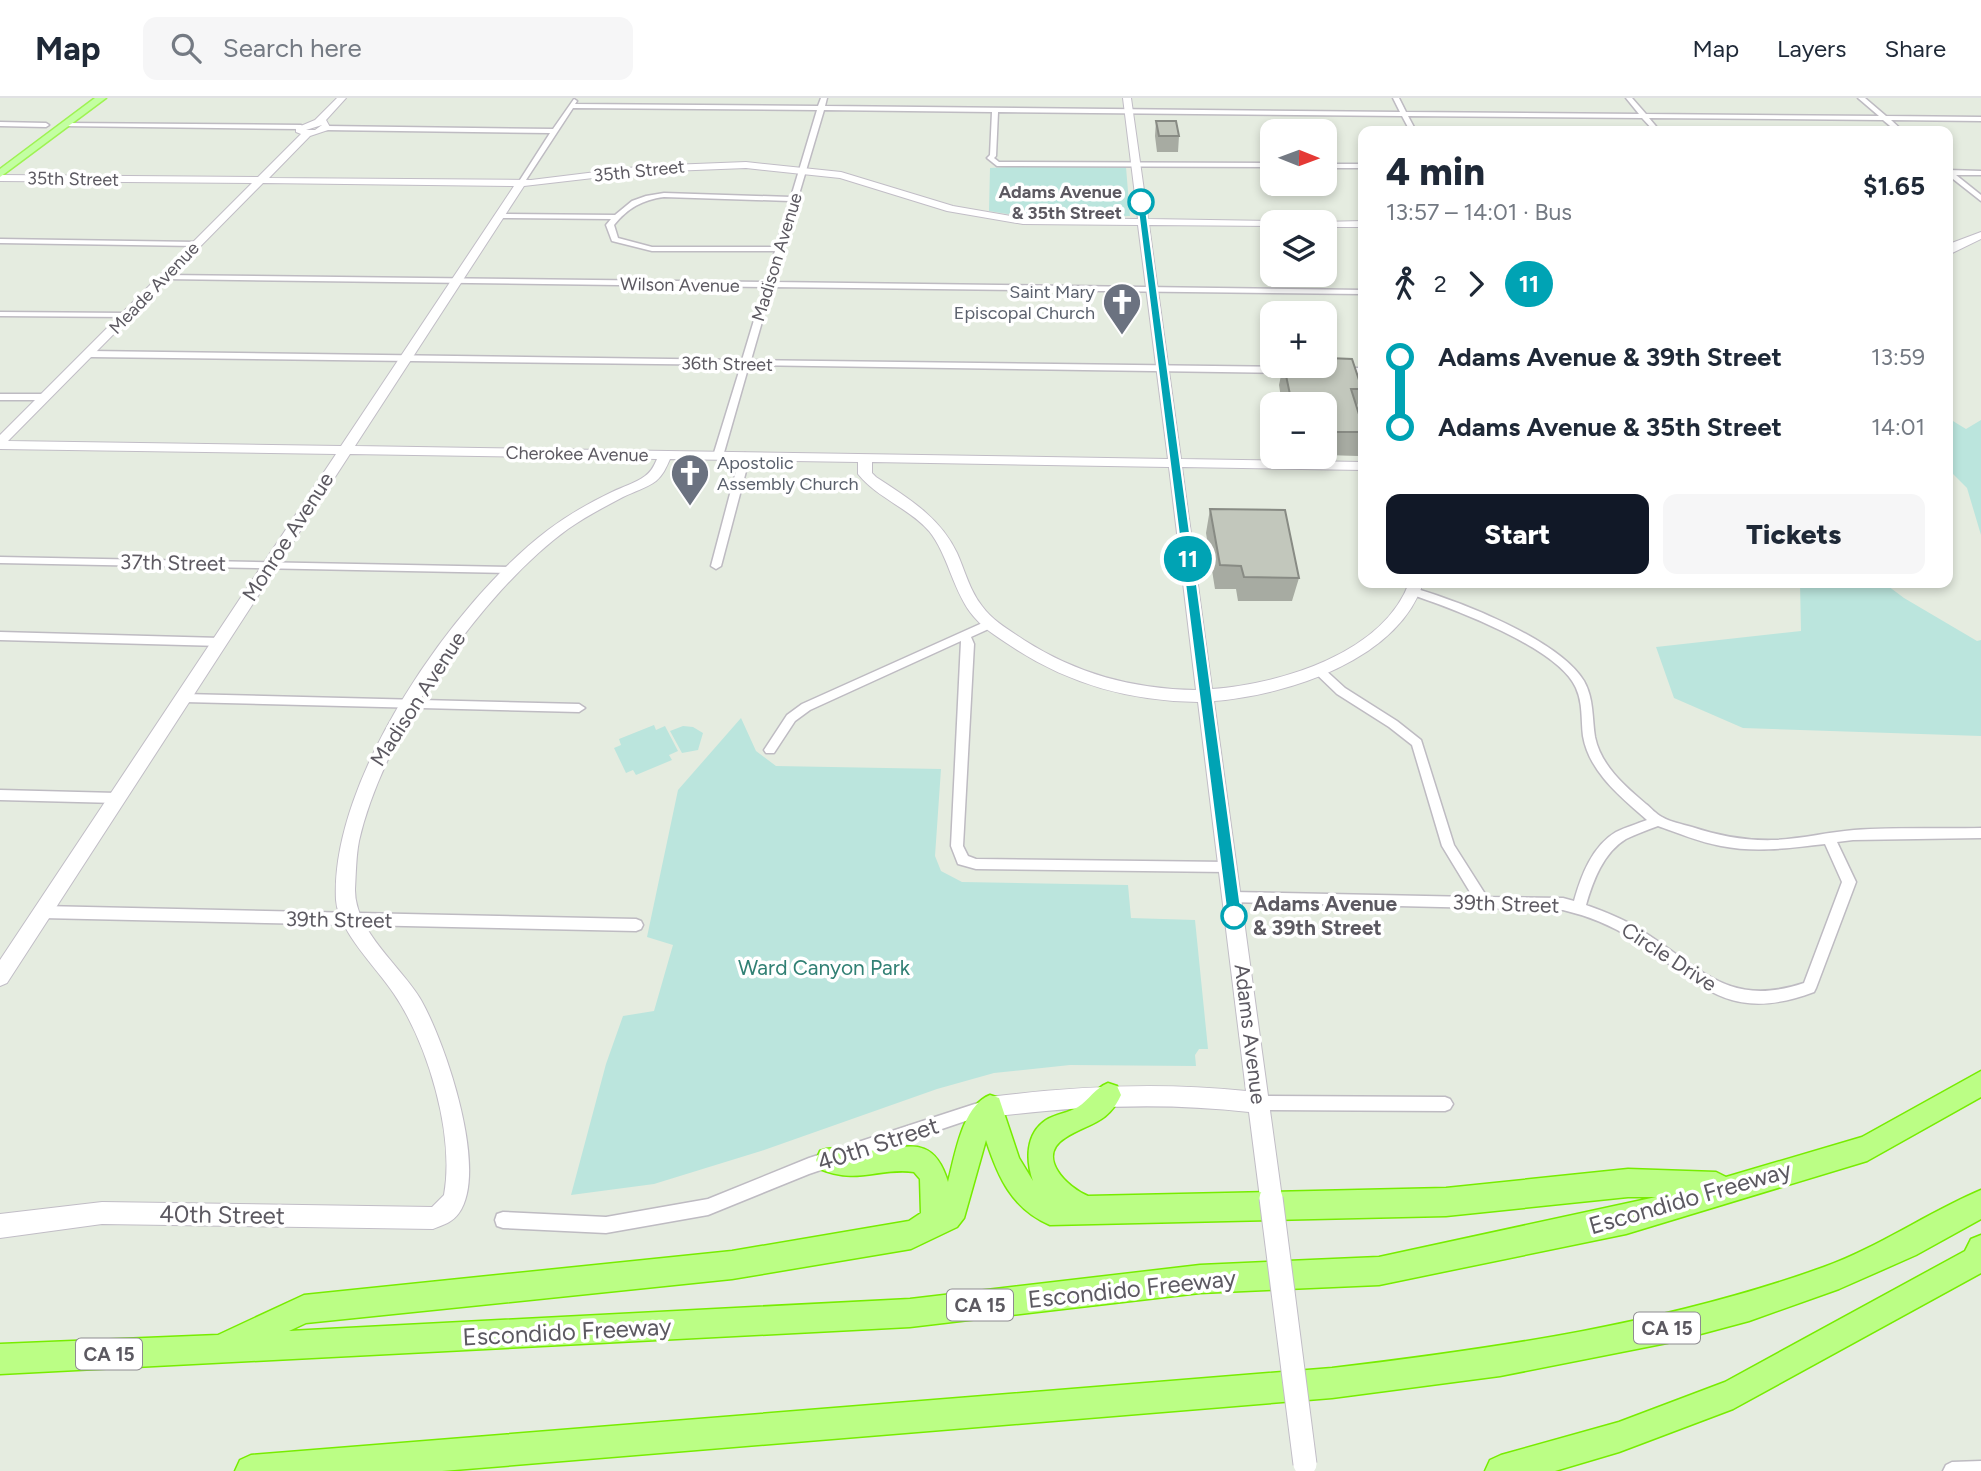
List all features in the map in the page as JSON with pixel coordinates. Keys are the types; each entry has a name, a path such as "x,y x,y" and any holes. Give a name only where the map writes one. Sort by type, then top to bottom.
{"highway":[{"name":"Escondido Freeway","path":"0,1359 910,1314 1200,1279 1379,1271 1626,1220 1867,1148 1981,1083"},
{"path":"1087,1210 1060,1198 1046,1179 1040,1161 1043,1144 1054,1130 1089,1115 1108,1095"},
{"path":"990,1107 1006,1161 1018,1185 1034,1203 1050,1211 1446,1202 1628,1183 1732,1187"},
{"path":"217,1350 304,1309 732,1265 911,1235 947,1217 954,1208 976,1130 990,1107"},
{"path":"829,1160 867,1164 916,1159 928,1166 936,1180 938,1197 933,1224"},
{"name":"CA 15","path":"251,1471 307,1470 1304,1386 1469,1367 1579,1348 1733,1313 1850,1273 1948,1224 1981,1204"},
{"path":"1501,1471 1619,1437 1733,1394 1975,1261 1981,1249"}],"main road":[{"path":"0,159 83,98"},
{"path":"0,176 101,98"}],"street":[{"path":"322,125 342,98"},
{"name":"Monroe Avenue","path":"0,976 576,98"},
{"name":"Madison Avenue","path":"718,456 824,98"},
{"name":"Adams Avenue","path":"1127,98 1306,1468"},
{"path":"1396,98 1410,126"},
{"path":"1629,98 1653,126"},
{"path":"1861,98 1894,126"},
{"path":"571,106 1981,119"},
{"path":"995,109 993,156 990,158 998,164 1260,165"},
{"path":"0,124 47,125"},
{"path":"65,125 304,130 322,125 555,131"},
{"name":"Meade Avenue","path":"0,444 261,180 304,130"},
{"name":"35th Street","path":"0,176 521,183 680,166 746,165 803,169 868,181 951,209 996,218 1072,223 1260,223"},
{"path":"1337,166 1358,166"},
{"path":"1953,172 1981,173"},
{"path":"1953,176 1981,199"},
{"path":"779,250 652,249 631,246 611,234 610,225 615,217 635,202 675,193 727,198 794,199"},
{"path":"499,216 615,217"},
{"path":"1337,224 1358,224"},
{"path":"1959,232 1981,234"},
{"path":"1953,246 1981,234"},
{"path":"0,241 197,244"},
{"name":"Wilson Avenue","path":"164,277 1358,292"},
{"path":"0,314 128,315"},
{"name":"36th Street","path":"90,354 744,365 1260,369"},
{"path":"1337,371 1358,371"},
{"path":"0,397 45,397"},
{"name":"Cherokee Avenue","path":"0,444 1358,466"},
{"name":"Madison Avenue","path":"445,1214 458,1195 455,1145 448,1098 436,1056 421,1019 347,908 345,861 359,803 378,756 411,704 461,631 513,570 570,521 649,480 659,471 665,456"},
{"path":"716,566 745,456"},
{"path":"865,458 865,474 920,513 939,533 962,587 989,624 1041,659 1083,678 1143,692 1206,695 1256,688 1318,670 1368,645 1392,624 1415,588 1545,650 1563,664 1579,682 1587,702 1591,745 1603,768 1657,821 1719,841 1751,845 1853,835 1981,833"},
{"name":"37th Street","path":"0,560 513,570"},
{"path":"770,750 791,718 806,707 989,624"},
{"path":"965,635 967,657 957,846 963,860 976,864 1228,867"},
{"path":"0,636 221,642"},
{"path":"1318,670 1334,690 1405,731 1416,743 1423,755 1448,846 1483,902"},
{"path":"184,698 579,708"},
{"path":"0,795 117,798"},
{"name":"39th Street","path":"1232,898 1563,904 1578,908 1588,876 1607,847 1621,836 1657,821"},
{"name":"Circle Drive","path":"1578,908 1608,918 1644,939 1682,968 1725,993 1783,999 1809,988 1849,882 1829,839"},
{"name":"39th Street","path":"42,912 636,925"},
{"name":"40th Street","path":"503,1220 606,1225 708,1207 829,1160 990,1107 1077,1096 1108,1095 1258,1103"},
{"path":"1258,1103 1445,1104"},
{"name":"40th Street","path":"0,1226 102,1213 433,1218 445,1214"},
{"path":"1952,1470 1981,1470"}],"green space":[{"path":"1126,167 1130,216 1038,219 989,211 990,168"},
{"path":"1981,420 1981,535 1967,488 1953,474 1953,421 1966,429"},
{"path":"1800,588 1891,588 1977,641 1981,640 1981,736 1743,728 1674,698 1656,647 1801,631"},
{"name":"Ward Canyon Park","path":"741,718 756,751 776,766 941,769 935,856 941,871 962,882 1128,885 1131,918 1195,920 1208,1049 1199,1049 1195,1055 1196,1066 1070,1065 994,1073 937,1089 761,1151 654,1184 571,1195 606,1064 623,1016 654,1011 673,945 647,937 678,790"},
{"path":"654,725 656,730 665,726 678,751 669,755 672,760 636,775 633,770 626,773 614,748 621,745 619,739"},
{"path":"683,726 693,727 703,733 698,750 682,753 670,731"}],"building":[{"path":"1156,121 1176,121 1179,136 1159,136"},
{"path":"1337,358 1352,359 1358,377 1358,389 1351,389 1358,411 1358,432 1337,432 1337,392 1289,392 1287,378 1337,378"},
{"path":"1210,509 1285,510 1299,578 1244,577 1241,566 1220,565"}],"bus line":[{"name":"11","path":"1141,202 1234,916"}],"place":[{"name":"Adams Avenue & 35th Street","path":"1141,202"},
{"name":"Saint Mary Episcopal Church","path":"1122,336"},
{"name":"Apostolic Assembly Church","path":"690,507"},
{"name":"Adams Avenue & 39th Street","path":"1234,916"}]}
